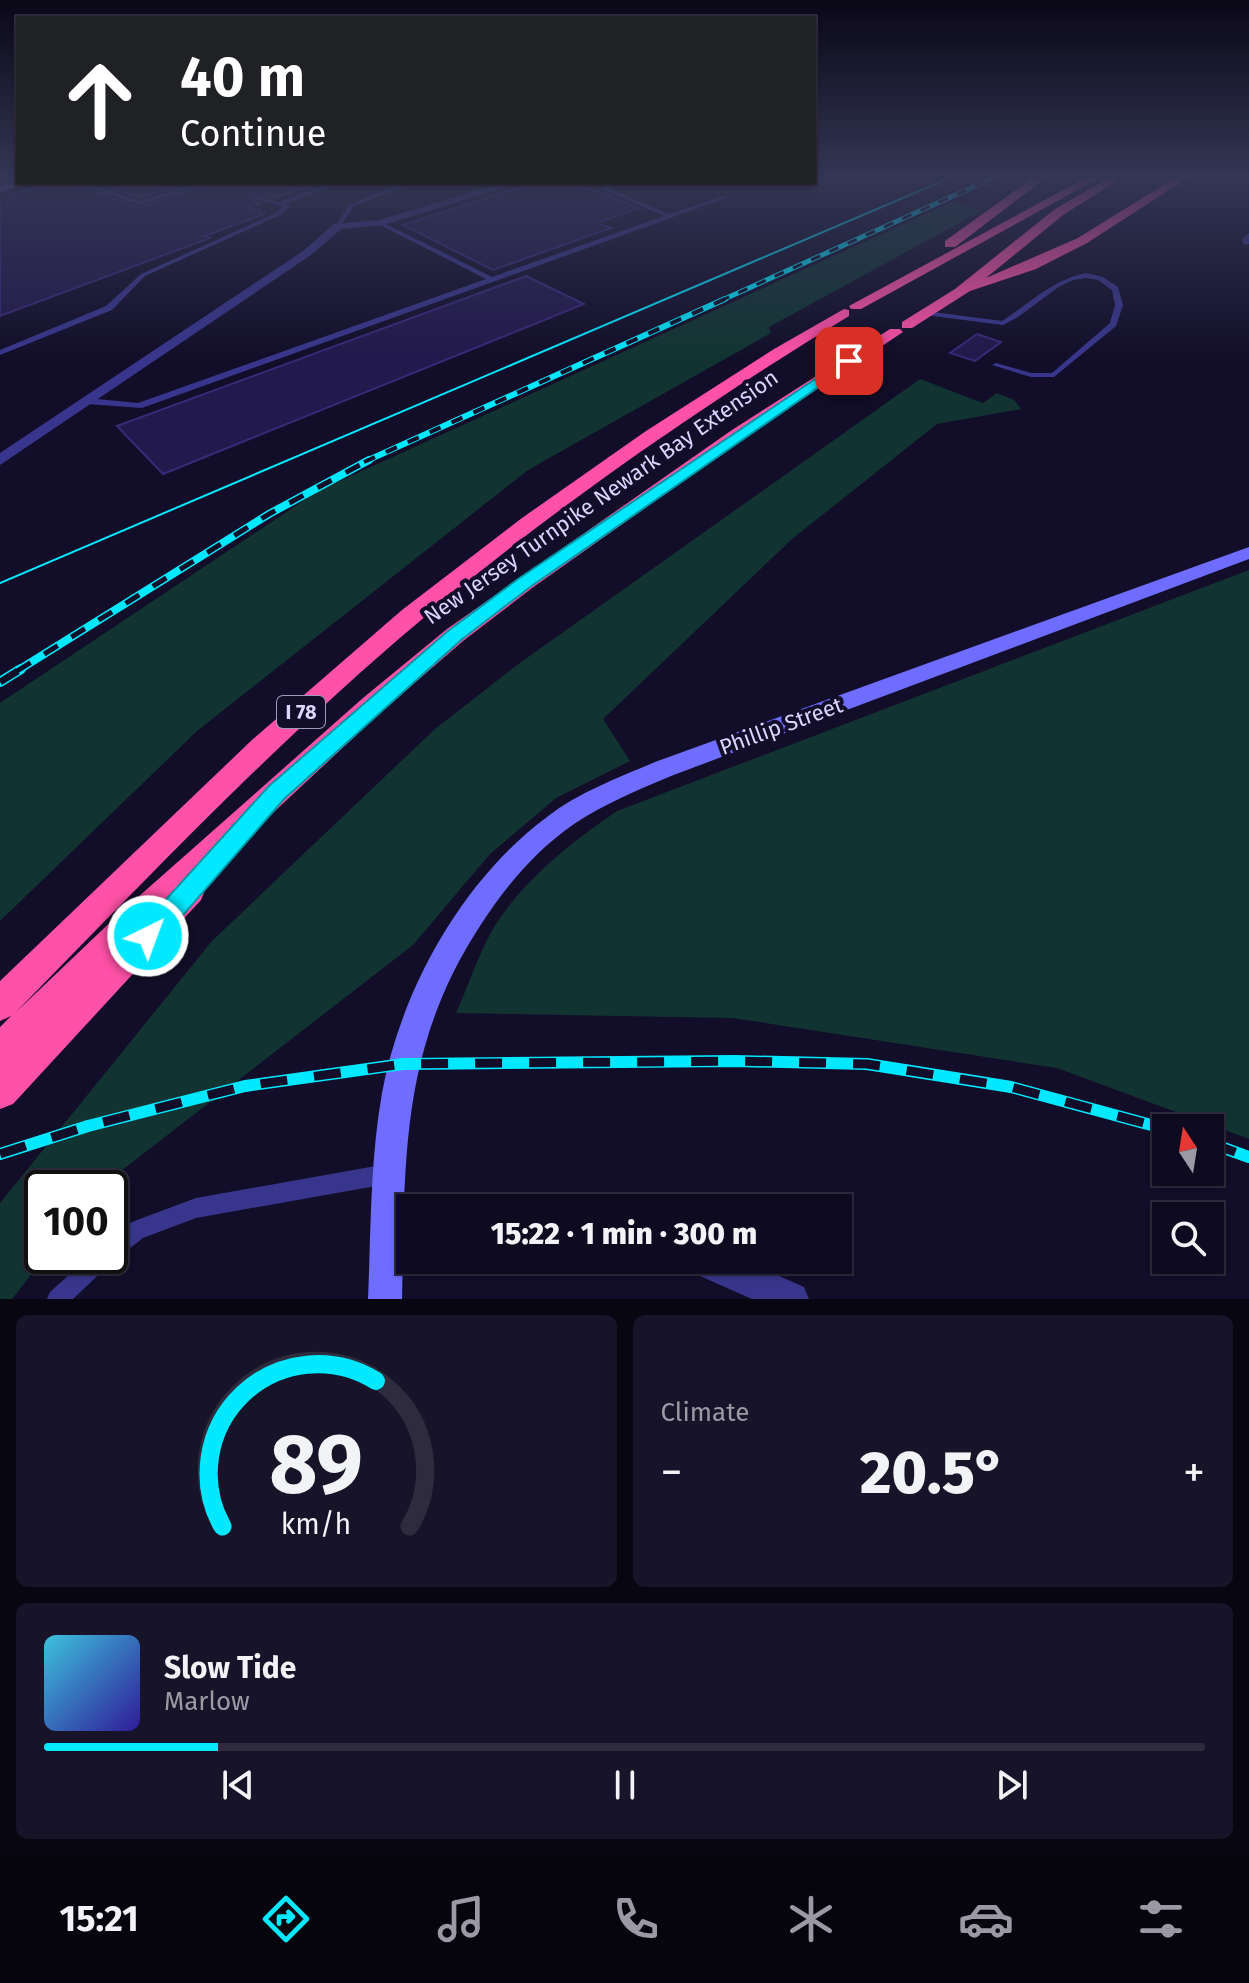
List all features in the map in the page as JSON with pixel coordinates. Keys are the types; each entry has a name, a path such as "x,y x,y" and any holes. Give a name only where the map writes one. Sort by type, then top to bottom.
{"highway":[{"path":"911,274 960,238"},
{"name":"New Jersey Turnpike Newark Bay Extension","path":"0,1004 233,774 355,664 459,578 618,458 728,383 911,274 984,238"},
{"name":"New Jersey Turnpike Newark Bay Extension","path":"0,1051 70,980 372,705 487,610 738,434 960,292 1027,238"},
{"path":"960,292 1055,257 1089,238"},
{"path":"0,1091 148,936 276,792"},
{"path":"0,996 85,921"}],"street":[{"path":"0,460 307,253 325,238"},
{"name":"Phillip Street","path":"396,1235 390,1173 403,1064 415,1028 440,972 495,883 554,824 585,805 663,769 1249,553"},
{"name":"Phillip Street","path":"385,1299 396,1263"},
{"path":"735,1274 792,1299"}],"lane":[{"path":"0,353 109,308 143,275 226,238"},
{"path":"409,238 492,279"},
{"path":"87,401 139,406 608,238"},
{"path":"1246,238 1246,244"},
{"path":"925,313 1003,323 1070,277 1093,278 1115,289 1119,305 1113,324 1054,375 1031,375 996,365"},
{"path":"128,1237 137,1230 196,1208 390,1173"},
{"path":"57,1299 85,1274"}],"green space":[{"path":"874,238 932,238 769,327 771,333 528,470 197,731 0,921 0,703 318,491"},
{"path":"920,379 983,403 997,393 1014,400 1021,409 937,424 792,539 603,719 630,761 556,798 490,854 413,945 122,1170 27,1170 212,941 435,729 517,665"},
{"path":"1249,570 1249,1139 1224,1130 1224,1114 1181,1114 1057,1068 733,1018 456,1013 487,940 512,902 554,859 617,811"},
{"path":"24,1173 24,1274 32,1274 12,1299 0,1299 0,1203"}],"building":[{"path":"0,238 210,238 0,316"},
{"path":"428,238 584,238 493,270"},
{"path":"526,276 584,304 163,474 117,426"},
{"path":"977,334 1001,342 975,361 950,353"}],"tram line":[{"path":"0,583 810,238"}],"railway":[{"path":"720,301 861,238"},
{"path":"364,462 725,299"},
{"path":"17,671 269,514 369,460"},
{"path":"0,682 21,669"},
{"path":"0,1154 88,1126 245,1086 403,1064 735,1061 867,1064 1011,1087 1152,1125"},
{"path":"1224,1148 1249,1157"}],"route":[{"path":"148,936 276,792 455,635 524,583 738,434 849,361"}]}
